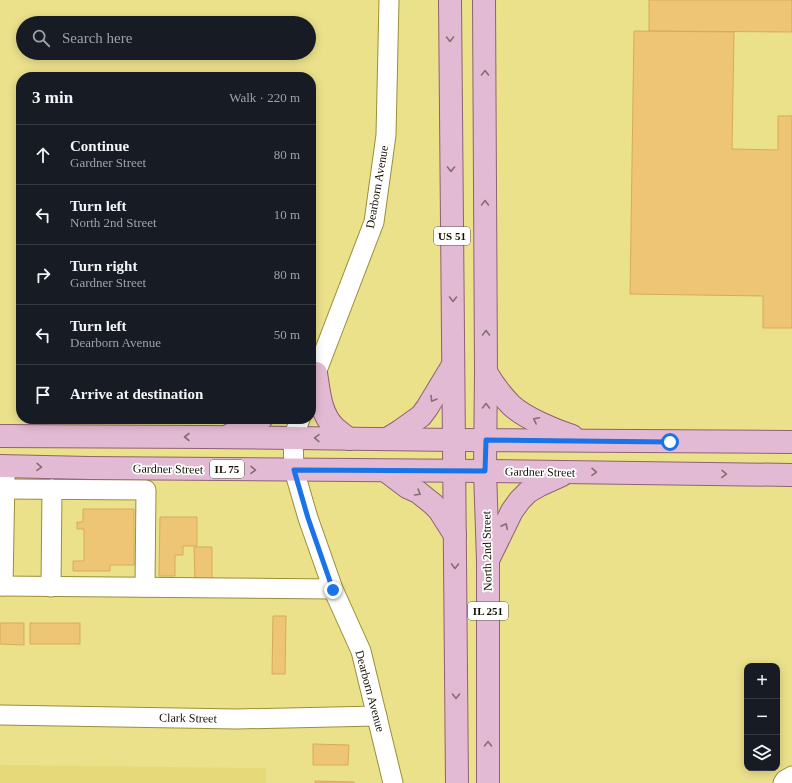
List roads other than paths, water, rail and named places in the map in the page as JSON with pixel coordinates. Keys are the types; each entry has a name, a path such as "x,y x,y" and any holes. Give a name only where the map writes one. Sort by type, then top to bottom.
{"main road":[{"name":"US 51","path":"450,0 454,471"},
{"name":"US 51","path":"484,0 486,372"},
{"path":"387,439 421,416 453,365"},
{"path":"486,372 496,389 512,406 520,412 560,432 585,441"},
{"name":"IL 251","path":"486,372 486,440"},
{"path":"316,386 327,417 333,426 349,438"},
{"path":"226,437 251,424"},
{"path":"0,436 226,437 296,428 349,438 792,442"},
{"name":"North 2nd Street","path":"486,440 485,471 488,561 488,783"},
{"name":"Gardner Street","path":"3,466 792,475"},
{"path":"386,470 407,487 418,492 433,504 439,510 455,535"},
{"name":"IL 251","path":"454,471 457,783"},
{"path":"488,561 512,511 520,500 528,492 540,485 570,472"}],"street":[{"name":"Dearborn Avenue","path":"316,375 374,222 386,135 389,0"},
{"name":"Dearborn Avenue","path":"296,428 294,470 308,518 333,590 361,651 393,783"},
{"path":"3,466 5,489 1,586 333,590"},
{"path":"102,468 102,489"},
{"path":"5,489 146,490 145,587"},
{"path":"51,586 52,489"},
{"name":"Clark Street","path":"0,715 237,719 377,716"},
{"path":"783,783 792,776"}]}
